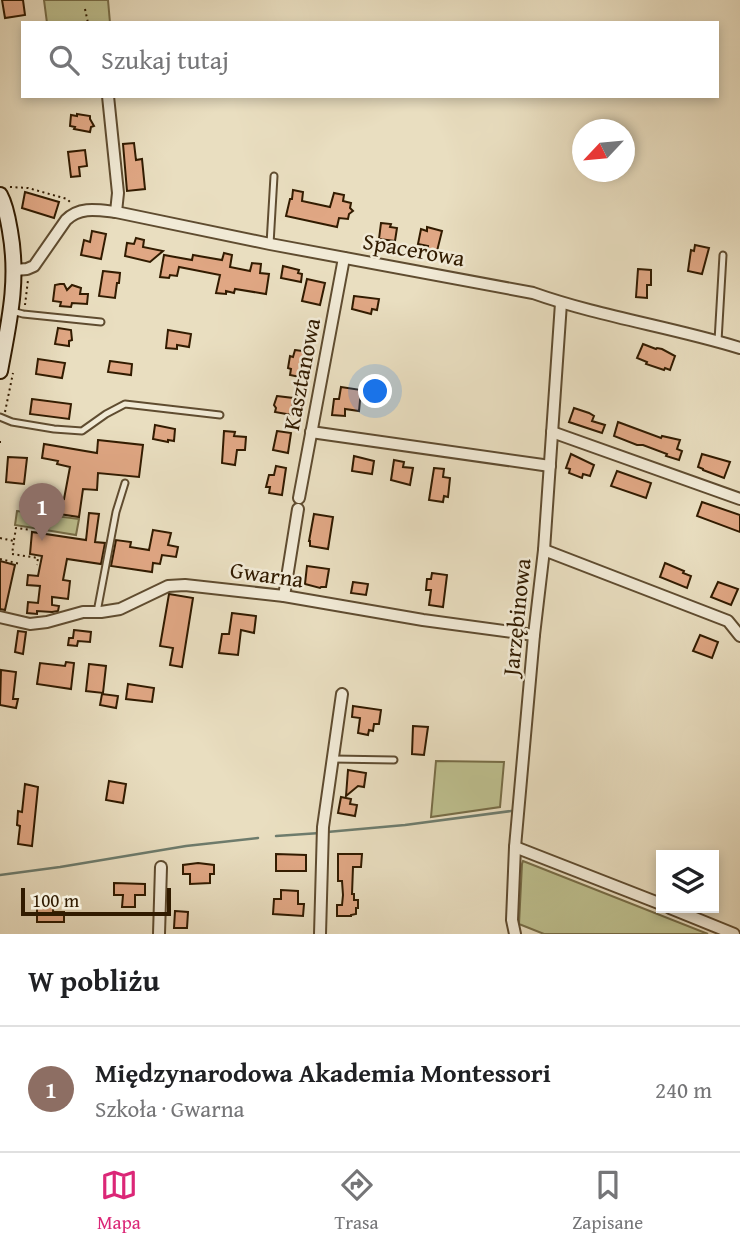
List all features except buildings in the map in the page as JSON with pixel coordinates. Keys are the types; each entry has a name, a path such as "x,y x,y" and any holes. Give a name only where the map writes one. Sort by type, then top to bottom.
{"street":[{"path":"108,98 118,193 116,212"},
{"path":"0,371 12,311 15,270 2,193"},
{"name":"Spacerowa","path":"78,211 92,209 116,212 270,244 496,285 740,348"},
{"path":"15,270 34,266 66,220 78,211"},
{"name":"Kasztanowa","path":"284,596 298,503 344,258"},
{"name":"Jarzębinowa","path":"516,934 512,920 515,847 544,550 561,303"},
{"path":"311,432 550,466"},
{"path":"552,432 740,499"},
{"path":"544,550 728,621 740,636"},
{"name":"Gwarna","path":"0,617 30,624 47,622 83,612 120,609 168,586 184,585 284,596 411,618 534,635"},
{"path":"320,934 323,827 342,694"},
{"path":"515,847 656,902"},
{"path":"159,934 160,867"},
{"path":"682,913 734,934"}],"lane":[{"path":"270,244 274,176"},
{"path":"718,341 723,256"},
{"path":"12,311 101,322"},
{"path":"0,417 33,426 82,431 125,404 220,415"},
{"path":"97,612 116,512 125,483"},
{"path":"333,759 394,760"}],"path":[{"path":"85,9 88,21"},
{"path":"2,193 10,187 28,188 67,199 78,211"},
{"path":"31,530 16,528 12,554 38,558 37,565"},
{"path":"0,538 14,541"},
{"path":"0,559 20,564"}],"green space":[{"path":"44,0 108,0 110,21 47,21"},
{"path":"17,511 79,519 76,535 15,525"},
{"path":"436,761 504,762 500,807 431,817"},
{"path":"523,861 708,934 544,934 519,924"}],"waterway":[{"path":"327,832 511,811"},
{"path":"276,836 320,833"},
{"path":"0,875 186,846 258,838"}],"place":[{"name":"Międzynarodowa Akademia Montessori","path":"42,541"}]}
